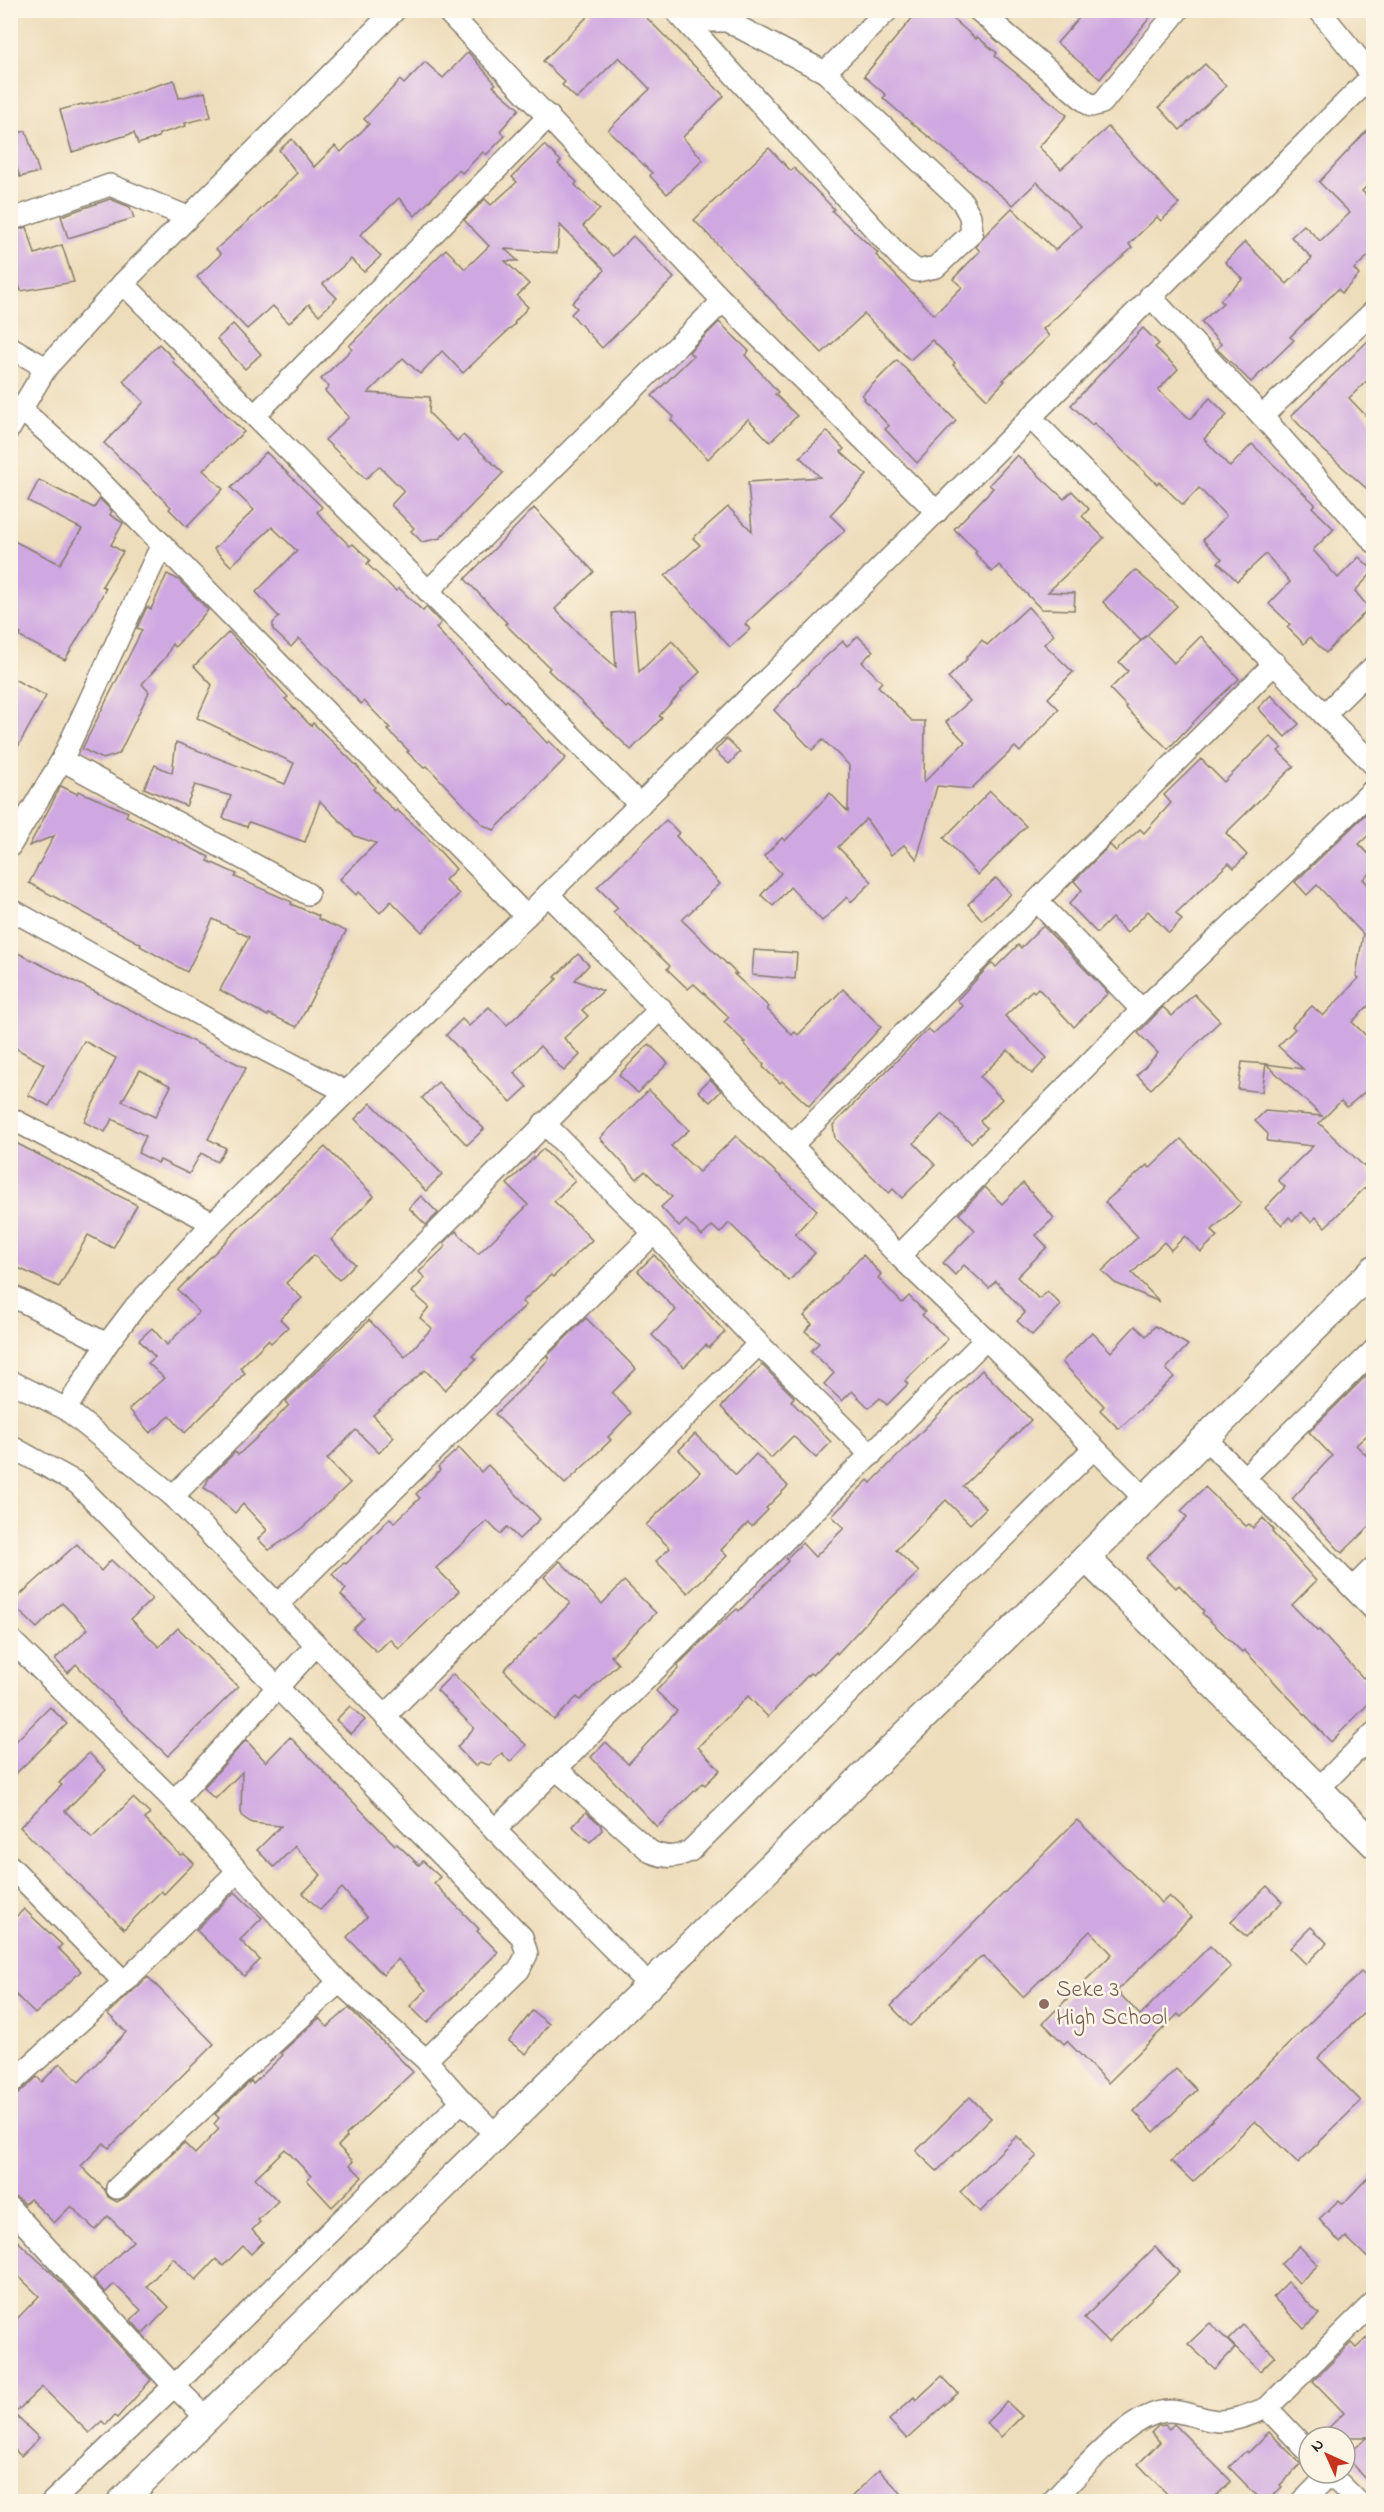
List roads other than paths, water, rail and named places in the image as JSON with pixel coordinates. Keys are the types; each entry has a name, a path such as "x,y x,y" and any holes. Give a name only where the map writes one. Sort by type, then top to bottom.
{"street":[{"path":"10,428 45,368 123,283 395,10"},
{"path":"446,10 723,301 937,512"},
{"path":"825,72 888,10"},
{"path":"978,10 1090,106 1102,103 1178,10"},
{"path":"66,1409 107,1344 135,1307 213,1223 835,614 1373,75 1319,10"},
{"path":"681,16 727,21 825,72 962,201 970,216 972,233 936,267 917,271 901,258 681,16"},
{"path":"255,415 549,116"},
{"path":"10,220 110,185 188,217"},
{"path":"123,283 640,805"},
{"path":"1150,296 1372,536"},
{"path":"428,591 723,301"},
{"path":"1263,416 1374,310"},
{"path":"10,347 45,368"},
{"path":"22,410 89,470 526,916"},
{"path":"1031,418 1374,765"},
{"path":"10,846 62,760 162,544"},
{"path":"792,1145 1275,663"},
{"path":"1324,715 1374,666"},
{"path":"62,760 308,894"},
{"path":"899,1256 1142,1010 1374,789"},
{"path":"548,894 899,1256 986,1339 1144,1498"},
{"path":"1038,902 1142,1010"},
{"path":"10,909 236,1035 346,1092"},
{"path":"173,1496 661,1008"},
{"path":"10,1118 213,1223"},
{"path":"544,1123 654,1233 759,1344 871,1455"},
{"path":"277,1605 654,1233"},
{"path":"122,2502 648,1984 1086,1558 1374,1269"},
{"path":"10,1295 107,1344"},
{"path":"495,1830 986,1339"},
{"path":"386,1716 759,1344"},
{"path":"1244,1478 1374,1350"},
{"path":"10,1381 66,1409 173,1496 495,1830 648,1984"},
{"path":"1206,1439 1374,1610"},
{"path":"10,1446 77,1483 522,1937 527,1954 519,1970 426,2060"},
{"path":"555,1768 651,1852 663,1857 678,1857 690,1851 1093,1449"},
{"path":"1086,1558 1374,1844"},
{"path":"1353,1588 1374,1567"},
{"path":"10,1639 174,1801 339,1982 426,2060 495,2134"},
{"path":"174,1801 316,1645"},
{"path":"1319,1788 1374,1733"},
{"path":"10,1866 124,1982"},
{"path":"11,2082 124,1982 238,1871"},
{"path":"117,2188 339,1982"},
{"path":"51,2502 174,2386 462,2101"},
{"path":"10,2208 174,2386 206,2417"},
{"path":"1052,2502 1128,2427 1148,2414 1169,2411 1218,2421 1243,2417 1267,2408 1374,2302"},
{"path":"1267,2408 1297,2439"},
{"path":"1302,2502 1318,2485"},
{"path":"1340,2485 1358,2502"}],"place":[{"name":"Seke 3 High School","path":"1044,2004"}]}
